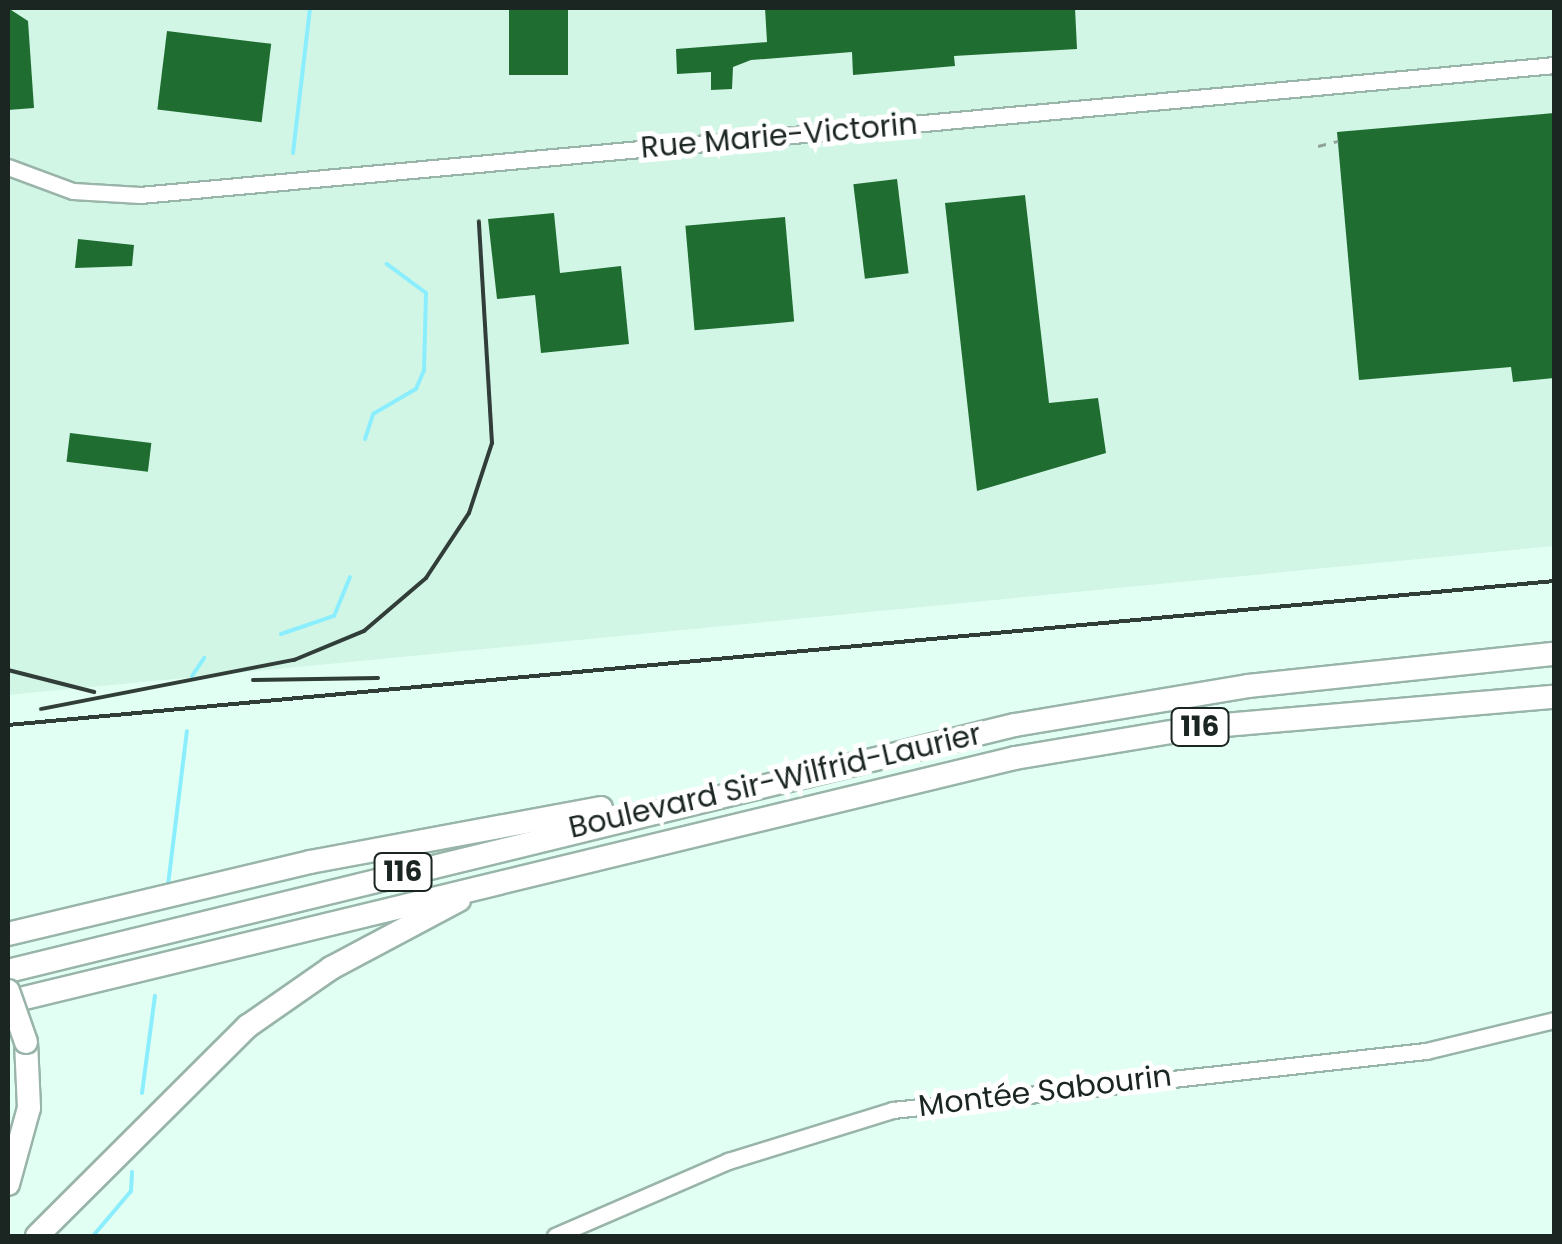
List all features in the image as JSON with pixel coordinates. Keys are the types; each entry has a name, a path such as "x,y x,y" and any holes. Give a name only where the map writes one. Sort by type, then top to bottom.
{"highway":[{"name":"Boulevard Sir-Wilfrid-Laurier","path":"8,970 799,772 1152,700 1554,654"},
{"name":"Boulevard Sir-Wilfrid-Laurier","path":"8,1002 820,800 1123,737 1554,698"},
{"path":"8,934 310,862 799,772"},
{"path":"37,1236 248,1026 331,968 488,885"},
{"path":"8,991 26,1042 29,1108 8,1184"}],"street":[{"name":"Rue Marie-Victorin","path":"8,167 73,192 140,195 1554,65"},
{"name":"Montée Sabourin","path":"555,1236 746,1154 910,1106 1406,1054 1554,1020"}],"path":[{"path":"1318,146 1338,141"}],"shaded area":[{"path":"8,8 1554,8 1554,546 8,695"}],"building":[{"path":"8,8 28,21 34,108 8,110"},
{"path":"509,8 568,8 568,75 509,75"},
{"path":"765,8 1075,8 1077,49 954,56 955,66 853,75 852,52 751,60 733,67 732,89 711,90 711,72 677,74 676,49 767,42"},
{"path":"167,31 271,44 262,122 157,109"},
{"path":"1554,113 1554,378 1513,382 1511,367 1359,380 1337,132"},
{"path":"897,179 909,273 865,279 853,184"},
{"path":"1025,195 1049,403 1098,398 1106,453 977,491 945,203"},
{"path":"554,213 560,273 621,266 629,344 541,353 535,295 497,299 488,219"},
{"path":"785,217 794,322 695,330 685,226"},
{"path":"78,239 134,245 132,266 75,268"},
{"path":"70,433 151,443 148,472 66,462"}],"waterway":[{"path":"293,153 310,8"},
{"path":"365,439 373,414 416,389 424,370 426,293 387,264"},
{"path":"281,634 334,616 350,577"},
{"path":"192,676 204,658"},
{"path":"168,885 187,731"},
{"path":"142,1093 155,996"},
{"path":"93,1236 131,1191 132,1172"}],"railway":[{"path":"41,709 294,660 364,631 426,578 469,513 492,443 479,221"},
{"path":"8,725 1554,581"},
{"path":"8,670 94,692"},
{"path":"253,680 378,678"}]}
